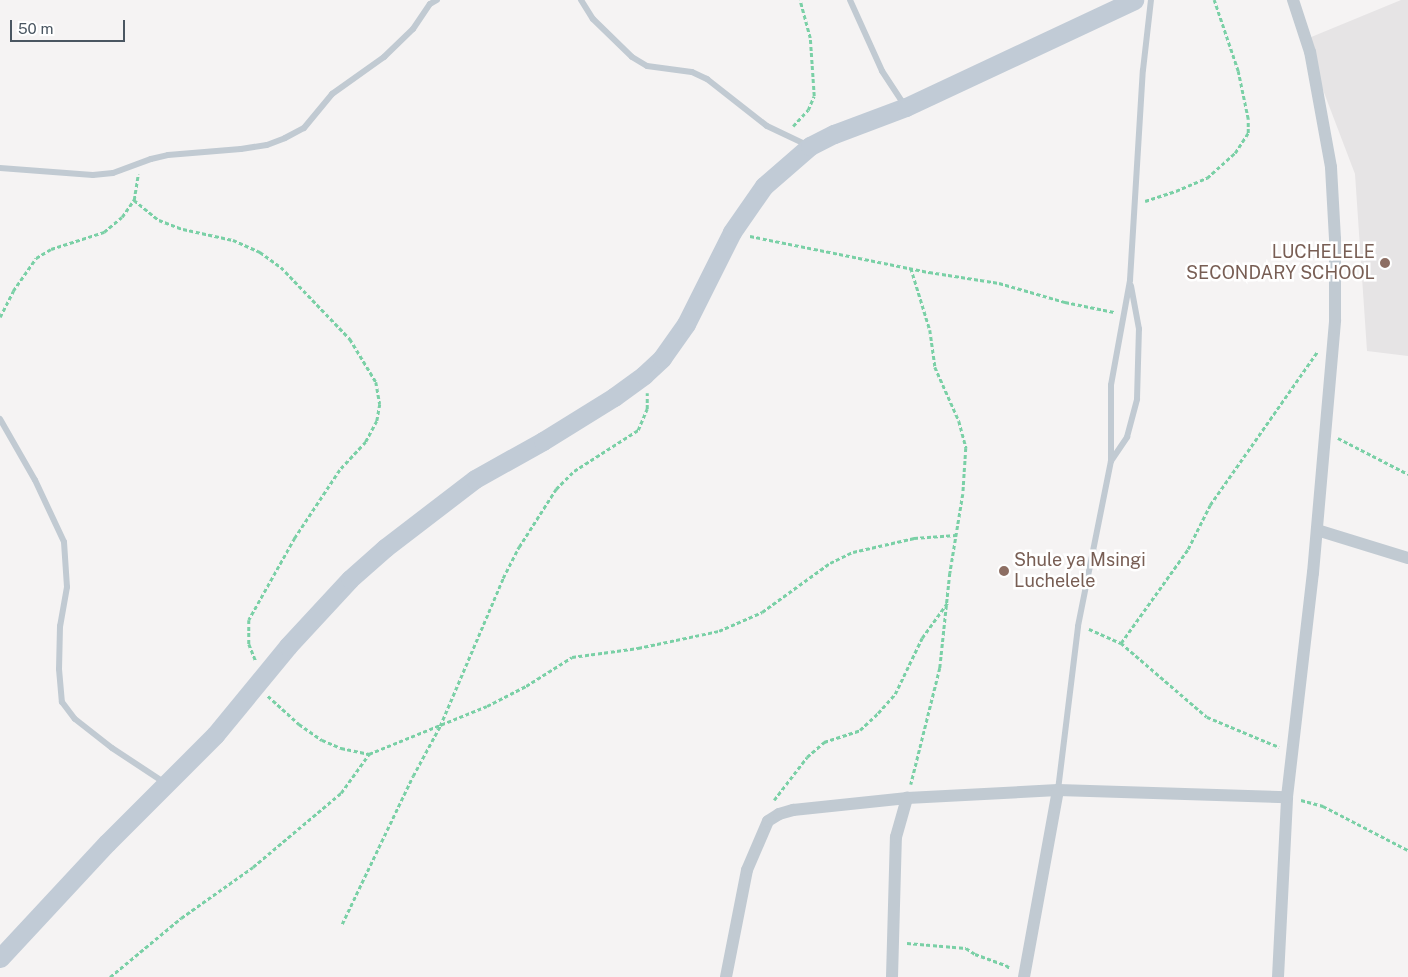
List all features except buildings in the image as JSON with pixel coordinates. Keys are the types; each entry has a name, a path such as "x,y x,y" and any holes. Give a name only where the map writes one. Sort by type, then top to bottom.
{"main road":[{"path":"0,958 107,843 215,735 261,678 350,579 385,548 475,478 543,442 614,397 644,375 662,358 686,324 732,232 764,186 810,146 834,134 906,107 1134,0"}],"street":[{"path":"1278,977 1287,797 1317,530 1335,320 1335,239 1331,167 1310,52 1293,0"},
{"path":"1317,530 1408,558"},
{"path":"726,977 747,870 768,821 779,814 793,810 907,798 1058,790 1287,797"},
{"path":"1024,977 1058,790"},
{"path":"892,977 896,836 907,798"}],"lane":[{"path":"0,168 93,175 114,174 139,164 168,156 267,145 304,128 332,94 384,57 413,28 430,4 437,0"},
{"path":"581,0 592,19 632,56 647,66 692,72 708,79 744,110 767,126 810,146"},
{"path":"850,0 882,71 906,107"},
{"path":"1058,790 1078,626 1111,461 1111,385 1126,314 1130,280 1134,204 1151,0"},
{"path":"1111,461 1127,437 1137,399 1139,328 1130,280"},
{"path":"0,419 35,480 64,542 67,588 60,626 59,669 62,702 75,719 112,748 166,784"}],"path":[{"path":"784,134 808,110 814,96 810,38 800,0"},
{"path":"1134,204 1176,191 1207,178 1234,153 1248,133 1248,119 1238,71 1214,0"},
{"path":"0,317 13,291 36,258 51,249 104,232 122,217 134,200 139,164"},
{"path":"134,200 159,220 183,229 233,240 260,252 281,267 350,339 376,382 380,404 377,421 366,442 340,470 295,538 249,620 249,644 261,678 299,724 322,740 341,748 370,754"},
{"path":"732,232 911,268 999,283 1065,302 1126,314"},
{"path":"907,798 938,676 963,494 966,448 958,420 935,367 930,330 911,268"},
{"path":"1121,643 1188,549 1210,505 1318,350"},
{"path":"342,924 413,776 440,726 503,578 519,547 556,489 574,472 599,454 624,441 643,424 647,409 644,375"},
{"path":"1325,432 1408,474"},
{"path":"110,977 182,918 253,867 335,798 370,754 440,726 526,686 572,658 638,648 719,630 762,612 830,563 853,552 914,538 956,535"},
{"path":"768,821 775,798 807,757 824,742 860,730 895,694 922,638 948,602"},
{"path":"1078,626 1121,643 1207,717 1292,752"},
{"path":"1287,797 1324,806 1408,850"},
{"path":"894,943 938,944 966,948 975,954 1006,965 1013,971"}],"shaded area":[{"name":"LUCHELELE SECONDARY SCHOOL","path":"1401,0 1408,0 1408,356 1367,351 1355,174 1304,40"}],"place":[{"name":"LUCHELELE SECONDARY SCHOOL","path":"1385,263"},
{"name":"Shule ya Msingi Luchelele","path":"1004,571"}]}
